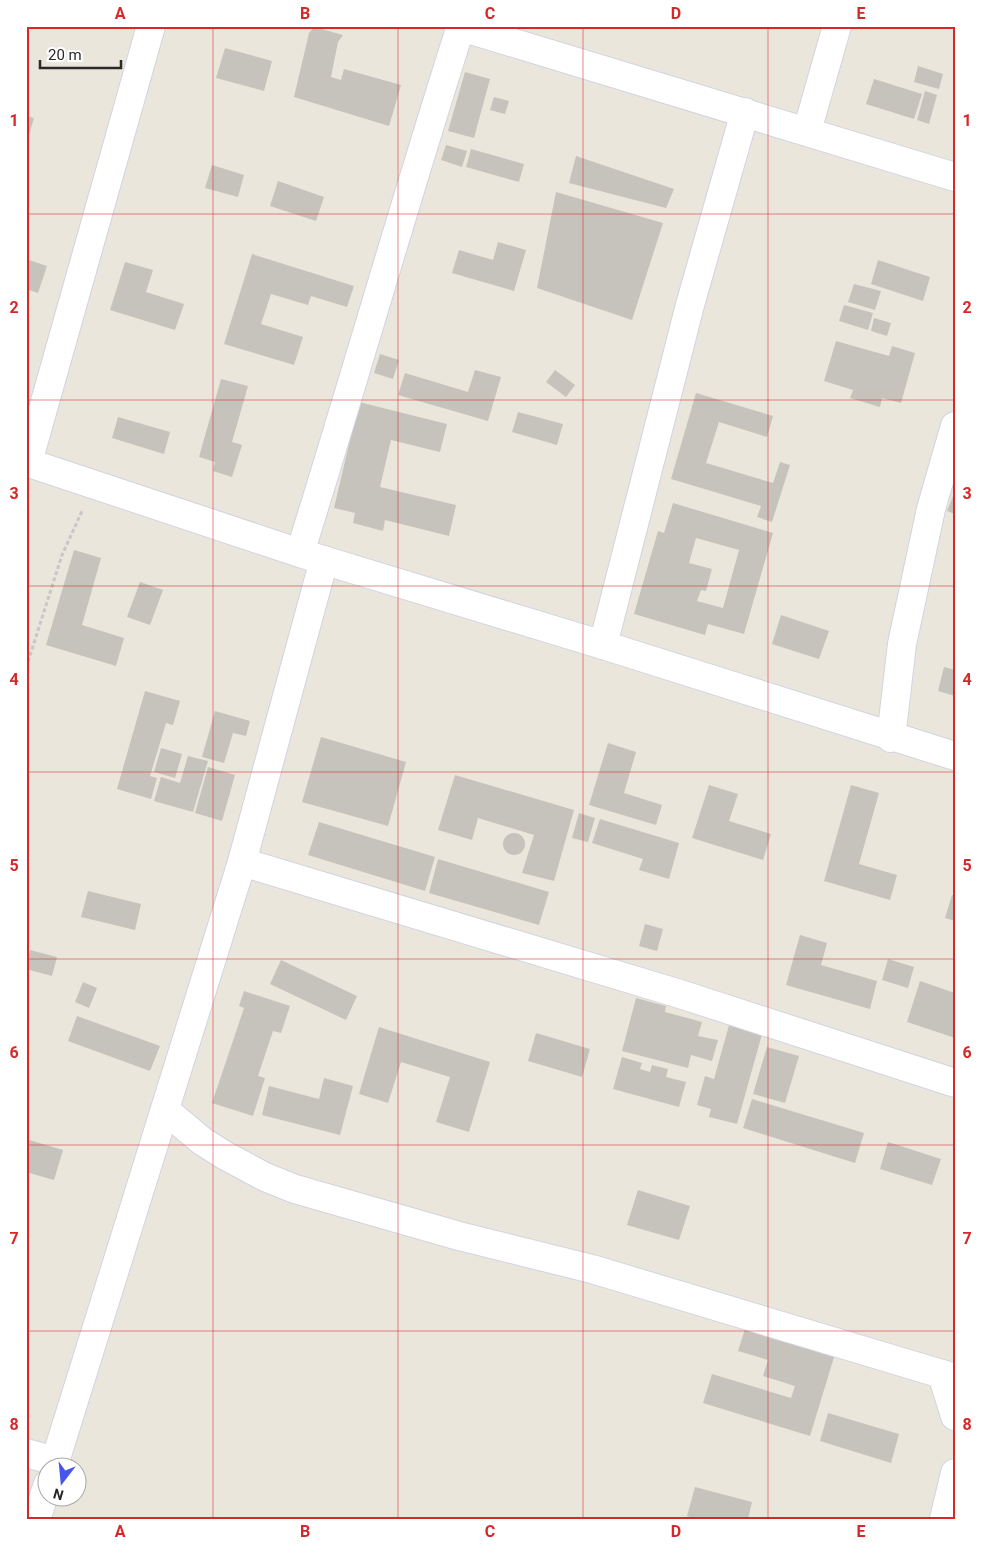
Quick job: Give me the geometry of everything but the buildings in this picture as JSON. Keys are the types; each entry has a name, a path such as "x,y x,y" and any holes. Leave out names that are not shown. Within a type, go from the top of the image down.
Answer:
{"street":[{"path":"151,26 27,462 96,483 312,556 603,645 891,738 955,756"},
{"path":"56,1458 242,862 312,556 371,324 424,139 460,26 807,131 953,179"},
{"path":"807,131 838,26"},
{"path":"603,645 690,305 745,112"},
{"path":"891,738 902,644 931,510 955,426"},
{"path":"242,862 680,994 955,1083"},
{"path":"165,1110 202,1141 265,1177 295,1189 459,1236 592,1269 948,1376 955,1416"},
{"path":"26,1453 38,1461"},
{"path":"944,1519 955,1473"}],"path":[{"path":"26,668 62,555 96,483"}]}
